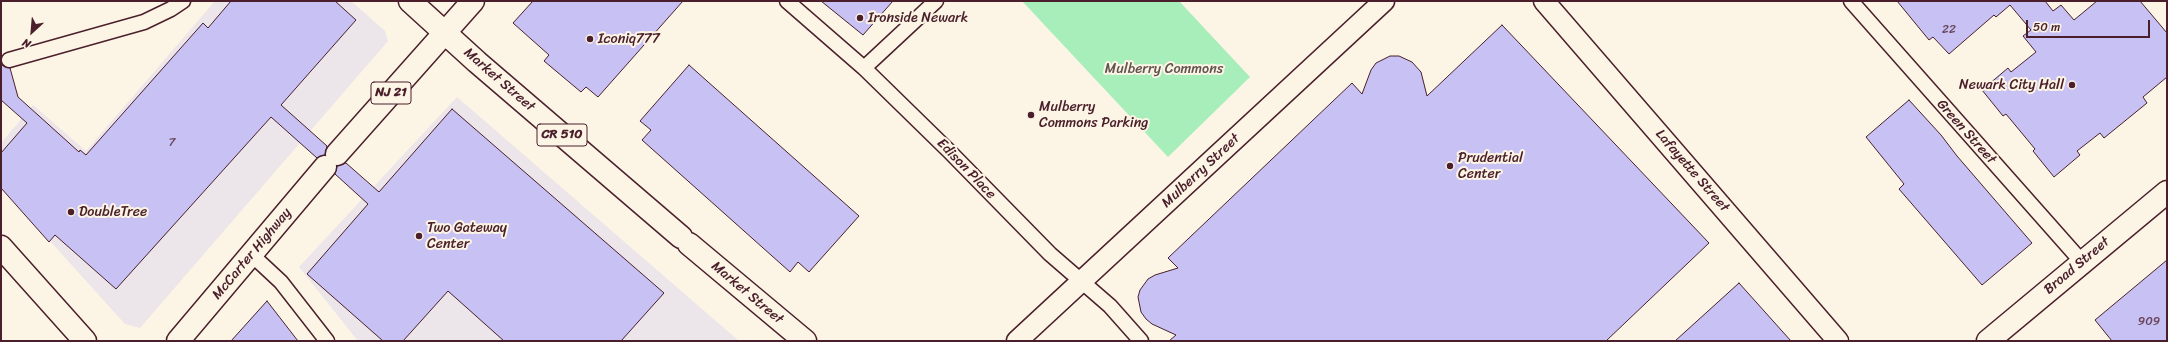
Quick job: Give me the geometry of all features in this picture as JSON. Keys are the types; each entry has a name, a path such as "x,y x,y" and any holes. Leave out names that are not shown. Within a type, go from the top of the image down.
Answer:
{"main road":[{"name":"Market Street","path":"410,1 446,32 477,62 685,241 805,341"},
{"name":"McCarter Highway","path":"178,341 331,160 473,1"},
{"name":"Broad Street","path":"1988,341 2167,192"},
{"path":"1,247 85,341"}],"street":[{"path":"8,60 144,22 172,9 183,1"},
{"name":"Edison Place","path":"786,1 864,68 950,152 1050,254 1110,306 1141,341"},
{"path":"864,68 936,1"},
{"name":"Mulberry Street","path":"1017,341 1384,1"},
{"name":"Lafayette Street","path":"1544,1 1838,341"},
{"name":"Green Street","path":"1851,1 2082,262"},
{"path":"252,255 281,282 327,341"}],"shaded area":[{"path":"215,1 351,1 385,31 388,41 140,328 125,324 1,187 1,143 33,105 86,151"},
{"path":"457,97 739,341 358,341 299,267"}],"green space":[{"name":"Mulberry Commons","path":"1022,1 1179,1 1250,77 1168,157"}],"building":[{"path":"231,1 335,1 356,20 281,105 327,146 325,155 317,158 271,117 116,289 55,235 49,242 1,188 1,153 27,123 1,100 1,63 3,66 10,68 18,97 79,152 80,150 86,155 203,23 208,28"},
{"name":"Iconiq777","path":"533,1 683,1 598,97 586,87 581,92 544,61 549,55 513,23"},
{"name":"Ironside Newark","path":"821,1 893,1 863,35"},
{"name":"Newark City Hall","path":"1897,1 2045,1 2053,11 2061,5 2074,20 2097,1 2140,1 2167,33 2167,77 2143,97 2147,103 2104,138 2100,133 2077,151 2080,155 2054,177 2033,151 2035,149 2006,114 2003,116 1982,90 2008,68 2011,72 2036,52 2023,36 2031,30 2010,5 1996,17 1994,15 1949,54 1933,37 1929,40"},
{"name":"Prudential Center","path":"1502,25 1709,243 1606,341 1169,341 1176,335 1152,324 1146,319 1141,312 1138,297 1140,290 1148,279 1155,275 1178,268 1168,258 1352,83 1362,94 1371,70 1376,63 1390,56 1399,56 1412,62 1421,72 1427,96"},
{"path":"689,65 859,216 809,272 798,262 790,272 642,140 651,130 640,121"},
{"path":"1909,100 1941,135 1957,156 2032,243 1982,285 1899,189 1904,184 1866,137"},
{"path":"452,109 664,293 621,341 504,341 448,291 403,341 383,341 307,274 368,204 335,174 337,166 346,163 379,192"},
{"path":"2167,260 2167,341 2112,341 2095,320"},
{"path":"1739,283 1791,341 1675,341"},
{"path":"267,301 298,341 231,341"}],"place":[{"name":"Ironside Newark","path":"860,18"},
{"name":"Iconiq777","path":"590,39"},
{"name":"Newark City Hall","path":"2072,85"},
{"name":"Mulberry Commons Parking","path":"1031,115"},
{"name":"Prudential Center","path":"1450,166"},
{"name":"DoubleTree","path":"71,212"},
{"name":"Two Gateway Center","path":"419,236"}]}
